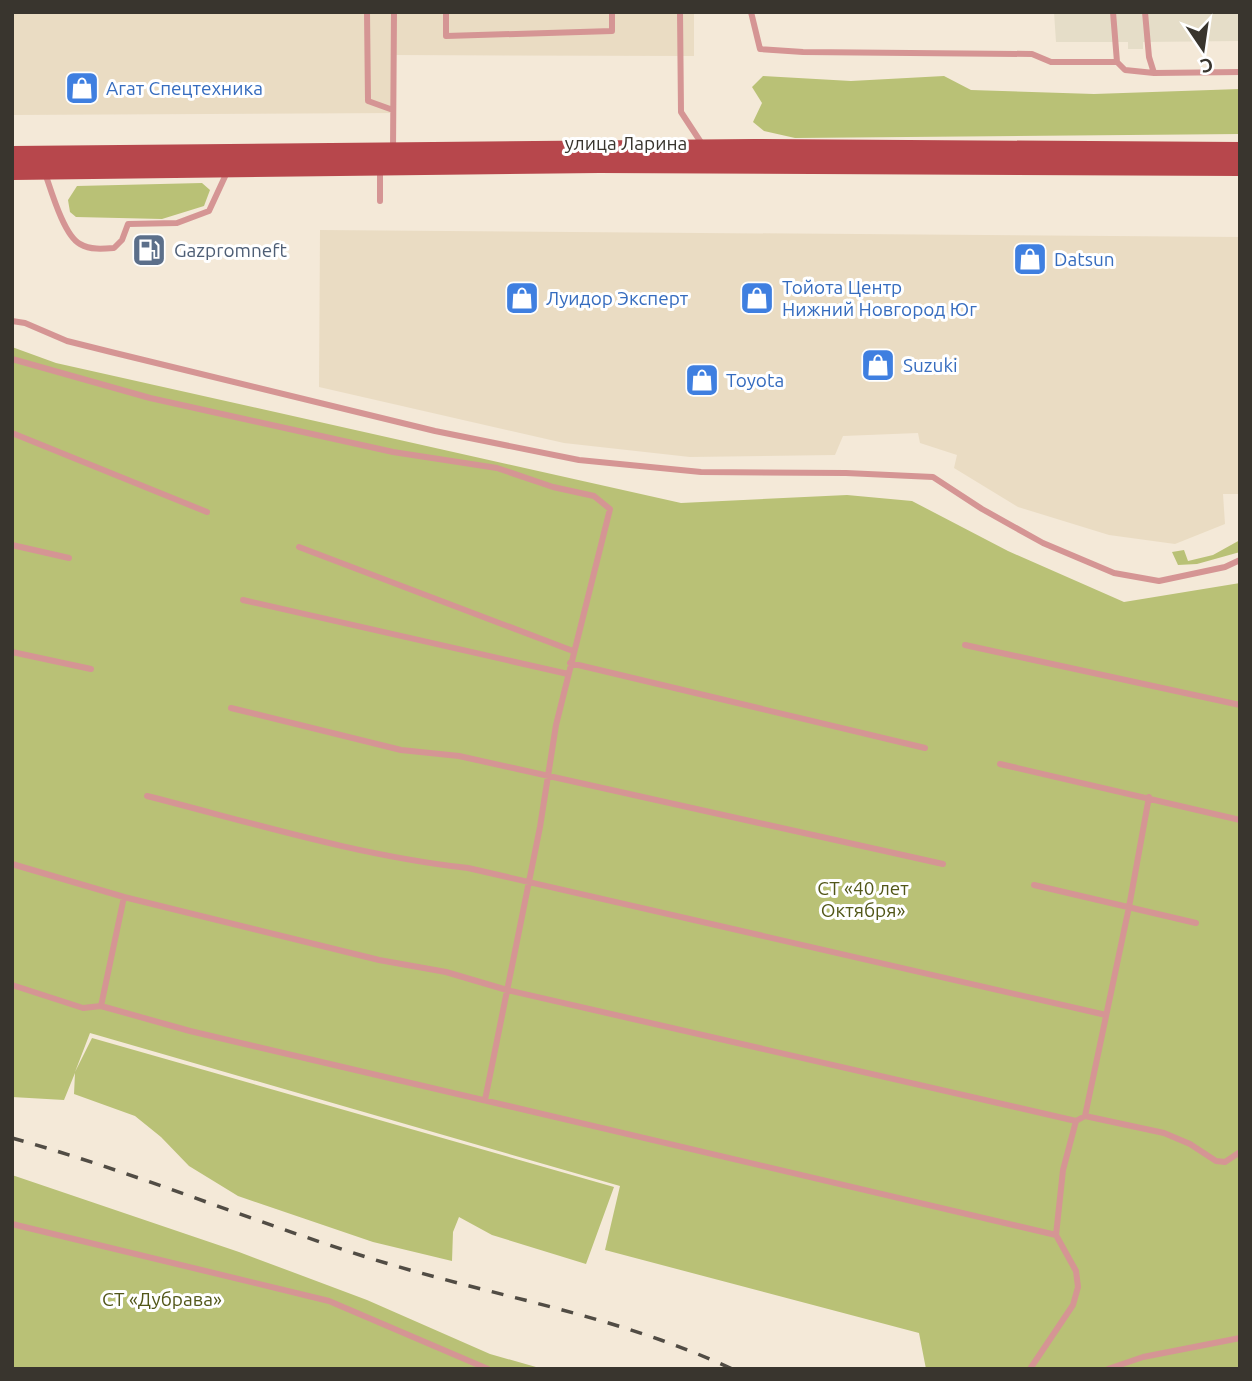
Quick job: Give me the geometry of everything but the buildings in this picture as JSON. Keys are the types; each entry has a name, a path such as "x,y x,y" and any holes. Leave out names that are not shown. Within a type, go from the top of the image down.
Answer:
{"main road":[{"name":"улица Ларина","path":"18,163 393,151 705,148 1240,151"},
{"name":"улица Ларина","path":"18,163 44,170 624,164 1240,167"}],"lane":[{"path":"366,12 368,101 393,110"},
{"path":"393,151 394,12"},
{"path":"446,12 446,36 612,31 612,12"},
{"path":"680,12 681,113 705,148"},
{"path":"751,12 760,49 803,52 1032,54 1051,62 1117,62"},
{"path":"1113,12 1117,62 1125,70 1240,72"},
{"path":"1145,12 1149,57 1154,72"},
{"path":"380,167 380,201"},
{"path":"44,170 59,214 77,243 96,250 114,248 122,240 128,224 177,223 209,211 229,168"},
{"path":"12,321 25,323 67,341 111,352 435,431 579,460 701,472 846,473 933,477 982,509 1043,542 1114,573 1160,581 1225,567 1240,560"},
{"path":"12,359 150,398 393,452 497,468 553,487 594,496 610,509 570,663 485,1100"},
{"path":"12,433 207,512"},
{"path":"12,545 69,558"},
{"path":"299,547 573,651"},
{"path":"243,600 568,674"},
{"path":"965,645 1240,705"},
{"path":"12,652 91,669"},
{"path":"570,663 925,748"},
{"path":"231,708 401,750 459,756 943,864"},
{"path":"1000,764 1240,820"},
{"path":"147,796 417,862 468,868 1106,1015"},
{"path":"1085,1116 1149,797"},
{"path":"12,864 124,897 379,960 446,972 507,990 1076,1121 1085,1116 1164,1133 1190,1144 1216,1161 1225,1162 1240,1152"},
{"path":"1034,886 1196,923"},
{"path":"101,1006 124,897"},
{"path":"12,985 83,1008 101,1006 190,1031 1056,1236"},
{"path":"1030,1369 1073,1305 1078,1287 1076,1271 1056,1236 1063,1170 1076,1121"},
{"path":"12,1224 329,1301 488,1369"},
{"path":"1108,1369 1143,1357 1240,1338"}],"shaded area":[{"path":"12,12 694,12 694,56 393,55 396,113 12,115"},
{"path":"1054,12 1240,12 1240,41 1143,42 1143,49 1128,49 1128,42 1056,42"},
{"path":"320,230 1240,237 1240,494 1223,494 1225,524 1175,544 1109,535 1018,507 954,468 957,455 920,443 918,433 843,436 835,455 690,457 564,443 319,387"}],"green space":[{"path":"763,76 851,81 944,76 971,90 1094,94 1240,89 1240,134 795,138 764,131 753,122 762,103 752,87"},
{"path":"202,183 210,190 204,206 162,219 76,217 70,212 68,200 77,186"},
{"name":"СТ «40 лет Октября»","path":"12,347 56,363 681,503 847,495 912,501 1008,551 1124,602 1240,583 1240,1369 926,1369 919,1333 605,1250 620,1186 90,1033 75,1072 92,1038 614,1187 586,1264 492,1235 459,1217 453,1232 452,1261 373,1242 238,1196 189,1166 161,1137 135,1116 74,1094 75,1073 64,1100 12,1097"},
{"path":"1240,540 1240,552 1197,564 1178,565 1172,552 1184,550 1188,561 1213,555"},
{"name":"СТ «Дубрава»","path":"12,1175 239,1252 367,1300 490,1354 543,1369 12,1369"}],"railway":[{"path":"12,1138 101,1165 363,1256 596,1319 688,1350 732,1369"}],"place":[{"name":"Агат Спецтехника","path":"82,88"},
{"name":"Gazpromneft","path":"149,250"},
{"name":"Datsun","path":"1030,259"},
{"name":"Луидор Эксперт","path":"522,298"},
{"name":"Тойота Центр Нижний Новгород Юг","path":"757,298"},
{"name":"Suzuki","path":"878,365"},
{"name":"Toyota","path":"702,380"}]}
